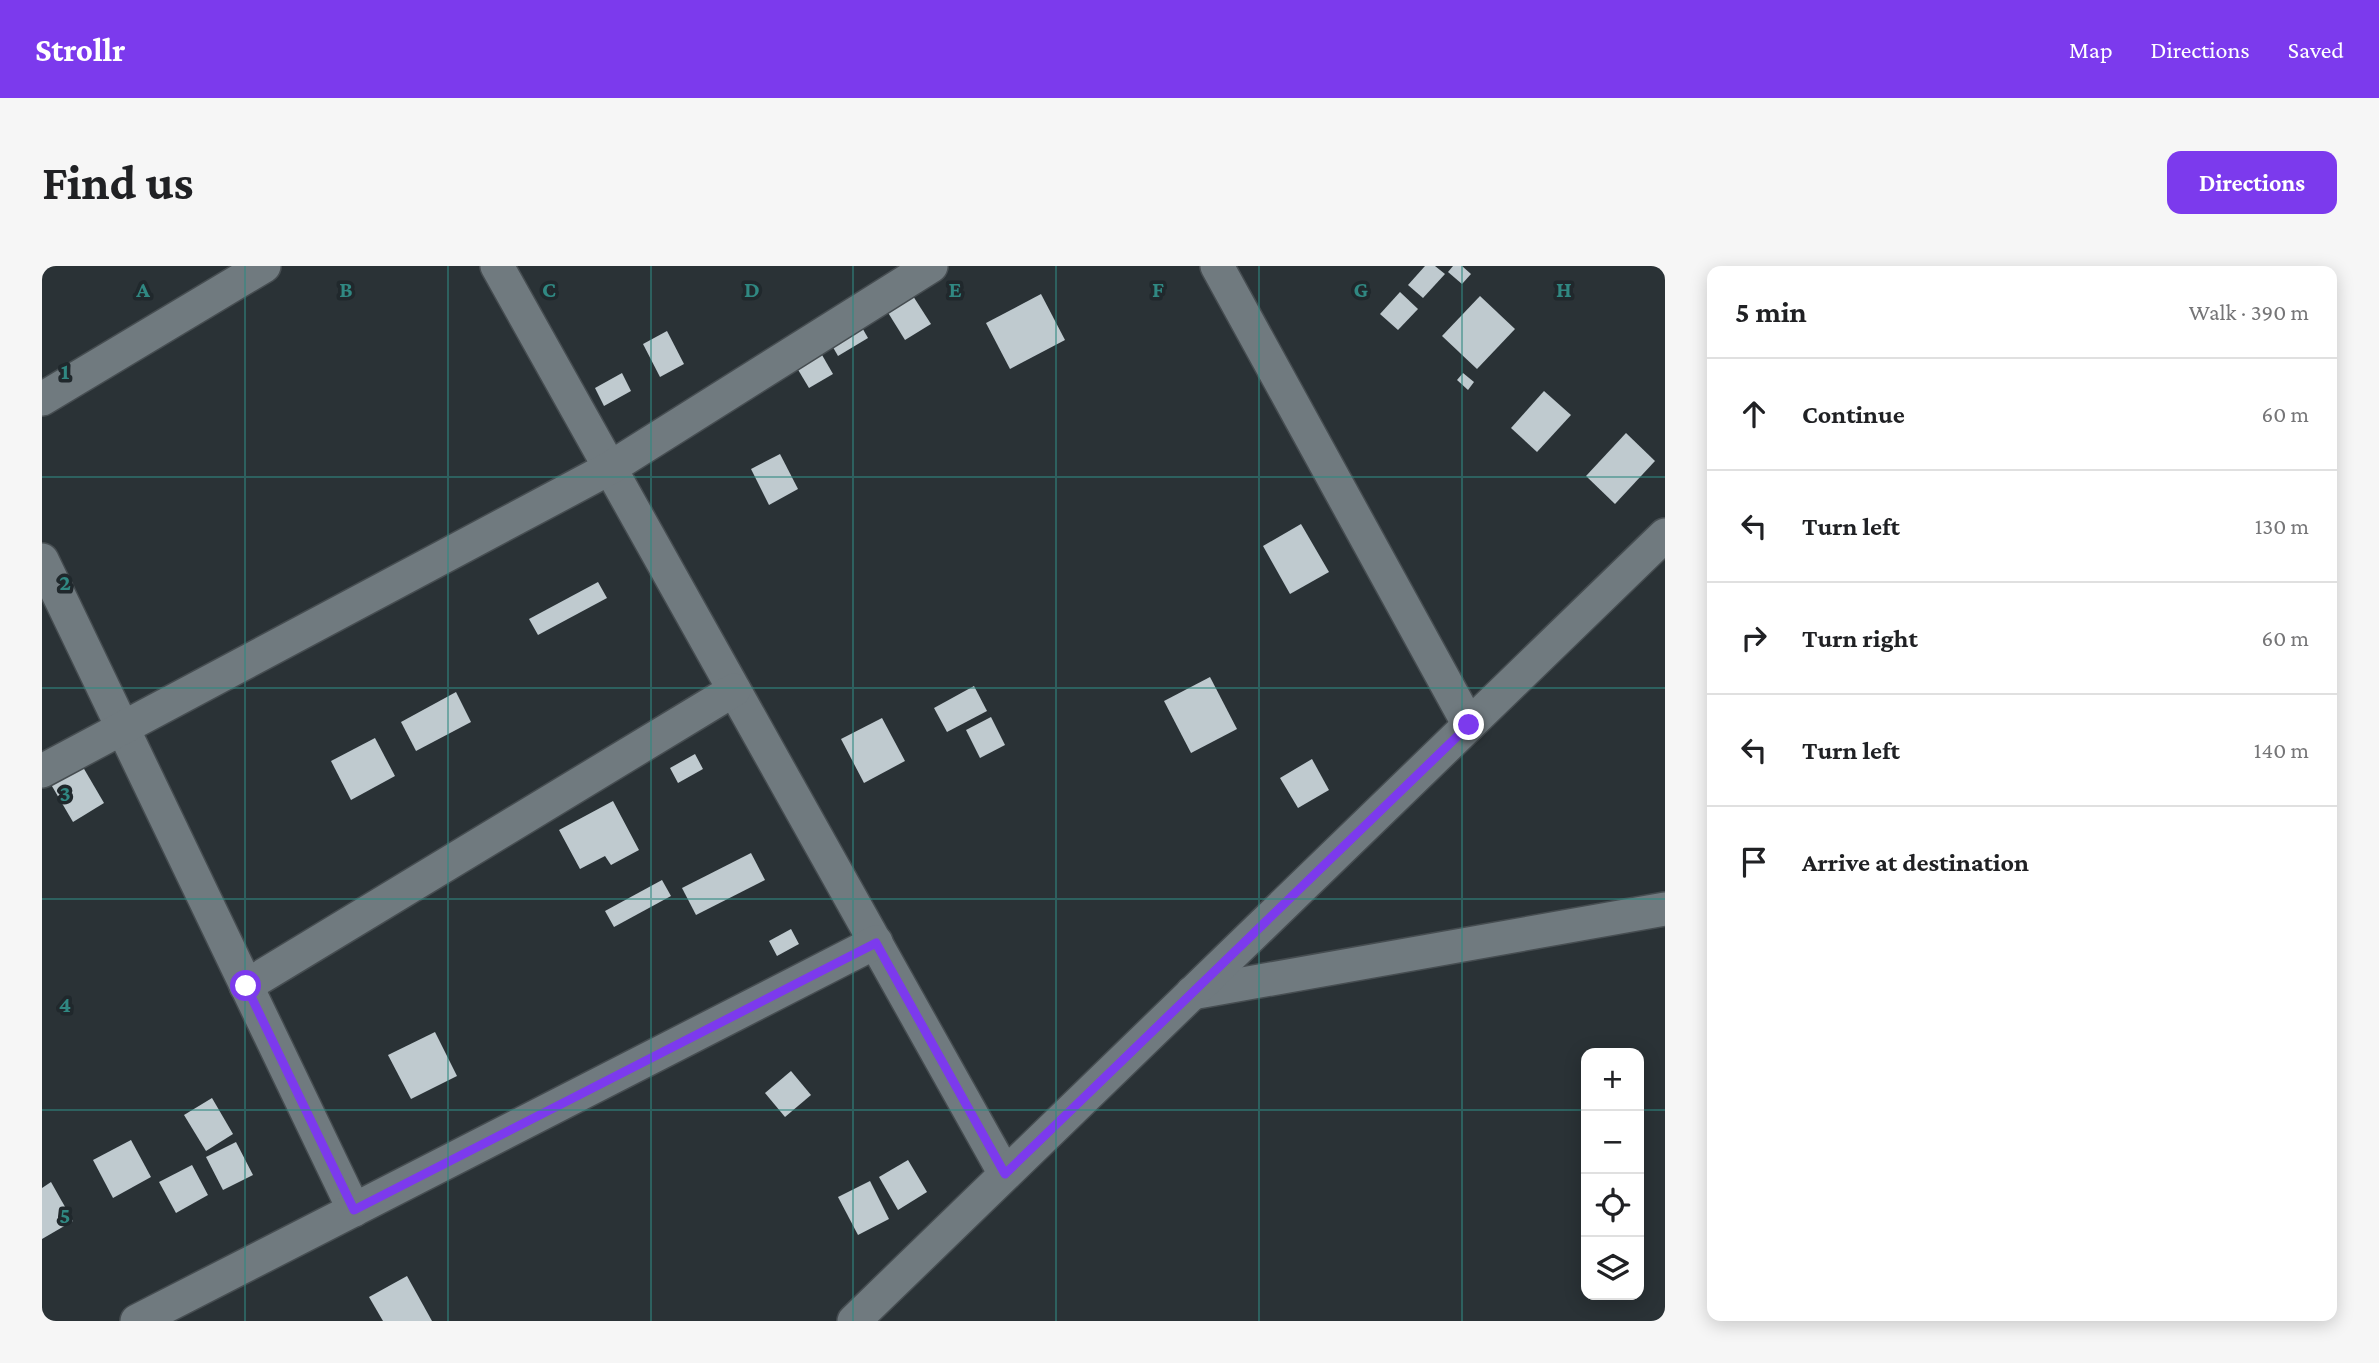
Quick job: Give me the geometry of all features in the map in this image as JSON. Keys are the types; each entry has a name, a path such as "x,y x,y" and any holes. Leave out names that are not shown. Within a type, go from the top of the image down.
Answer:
{"street":[{"path":"42,399 264,266"},
{"path":"497,266 1005,1174"},
{"path":"42,771 610,468 931,266"},
{"path":"1217,266 1469,725"},
{"path":"854,1321 1665,535"},
{"path":"42,560 354,1210"},
{"path":"246,986 734,690"},
{"path":"1192,993 1665,909"},
{"path":"137,1321 876,943"}],"building":[{"path":"1425,266 1435,266 1445,274 1423,298 1408,285"},
{"path":"1453,266 1462,266 1471,274 1462,284 1448,272"},
{"path":"1400,292 1418,309 1398,330 1380,314"},
{"path":"1041,294 1065,340 1010,369 986,323"},
{"path":"913,296 931,324 905,340 887,311"},
{"path":"1480,296 1515,329 1477,369 1442,336"},
{"path":"860,324 868,338 838,356 830,342"},
{"path":"667,331 684,364 660,377 643,344"},
{"path":"818,348 833,374 809,388 794,363"},
{"path":"622,373 631,391 604,406 595,388"},
{"path":"1463,373 1474,382 1468,390 1457,380"},
{"path":"1544,391 1571,415 1537,452 1511,428"},
{"path":"1626,433 1655,461 1615,504 1586,476"},
{"path":"780,454 798,489 769,505 751,469"},
{"path":"1301,524 1329,572 1290,594 1263,546"},
{"path":"598,582 607,598 538,635 529,619"},
{"path":"1210,677 1237,729 1191,753 1164,701"},
{"path":"974,686 987,711 947,732 934,708"},
{"path":"456,692 471,722 416,751 401,722"},
{"path":"991,717 1005,745 980,758 966,730"},
{"path":"882,718 905,761 864,783 841,739"},
{"path":"375,738 395,776 351,800 331,761"},
{"path":"695,754 703,769 678,783 670,768"},
{"path":"1312,759 1329,790 1298,808 1280,778"},
{"path":"80,762 104,803 73,822 49,781"},
{"path":"613,801 639,850 611,865 605,856 580,869 559,830"},
{"path":"751,853 765,880 696,915 682,888"},
{"path":"662,880 671,896 614,927 605,911"},
{"path":"791,929 799,944 777,956 769,941"},
{"path":"435,1032 457,1076 411,1099 388,1055"},
{"path":"791,1071 811,1095 785,1117 765,1093"},
{"path":"212,1098 233,1134 206,1151 184,1115"},
{"path":"131,1140 151,1177 113,1198 93,1160"},
{"path":"236,1142 253,1175 223,1190 206,1157"},
{"path":"908,1160 927,1192 898,1210 879,1177"},
{"path":"192,1165 208,1195 176,1213 159,1182"},
{"path":"870,1181 889,1219 858,1235 838,1197"},
{"path":"51,1182 73,1221 42,1239 42,1188"},
{"path":"407,1276 432,1321 383,1321 369,1297"}],"route":[{"path":"246,986 354,1210 876,943 1005,1174 1469,725"}]}
